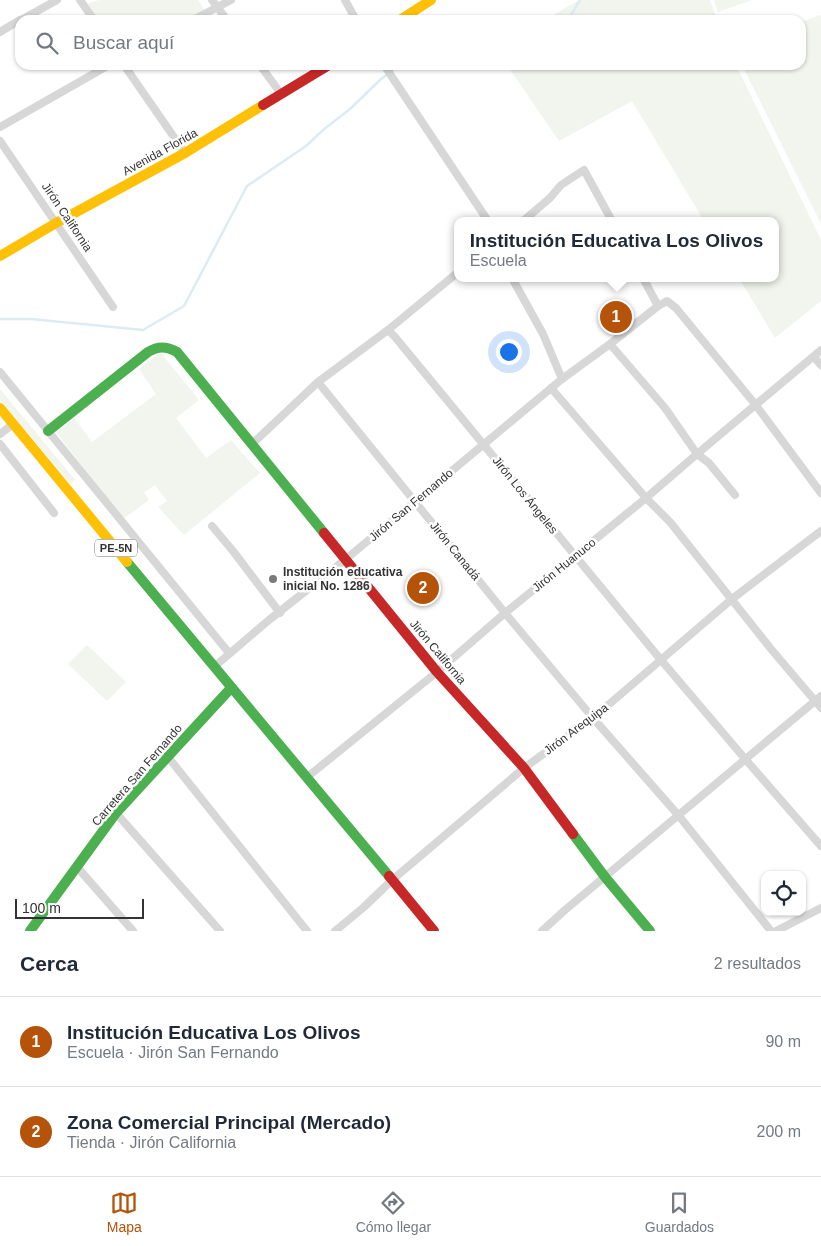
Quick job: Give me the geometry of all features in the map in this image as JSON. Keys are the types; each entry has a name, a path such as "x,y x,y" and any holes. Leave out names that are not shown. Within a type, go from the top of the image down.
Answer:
{"main road":[{"path":"408,15 431,0"},
{"name":"Avenida Florida","path":"1,253 185,153 321,70"},
{"name":"Jirón California","path":"48,431 152,349 163,346 177,352 437,672 524,768 605,877 650,931"},
{"name":"PE-5N","path":"0,408 434,931"},
{"name":"Carretera San Fernando","path":"30,931 116,813 231,688"}],"street":[{"path":"29,15 57,0"},
{"path":"80,0 90,15"},
{"path":"212,0 224,15"},
{"path":"203,15 231,0"},
{"path":"345,0 353,15"},
{"path":"0,32 15,23"},
{"path":"0,127 100,70"},
{"path":"127,70 185,153"},
{"path":"264,70 281,94"},
{"path":"387,70 485,217"},
{"name":"Jirón California","path":"0,141 113,306"},
{"path":"528,217 550,198 561,185 584,170 610,217"},
{"path":"252,444 318,382 388,330 454,275"},
{"path":"514,282 543,334 562,379"},
{"path":"645,282 658,306"},
{"name":"Jirón San Fernando","path":"214,668 562,379 667,301 676,308 756,404"},
{"name":"Jirón Los Ángeles","path":"388,330 746,760"},
{"path":"610,344 665,408 697,454 710,463 734,495"},
{"name":"Jirón Huanuco","path":"306,778 437,672 505,613 646,498 821,350"},
{"path":"814,357 821,365"},
{"path":"0,372 230,653"},
{"name":"Jirón Canadá","path":"318,382 505,613 593,718 679,816"},
{"path":"552,388 646,498 670,522 771,649 818,699 821,708"},
{"path":"756,404 821,493"},
{"path":"0,434 13,424"},
{"path":"0,444 54,513"},
{"path":"212,526 233,550 280,613"},
{"name":"Jirón Arequipa","path":"335,931 524,768 593,718 732,599 821,531"},
{"path":"542,931 818,699"},
{"path":"168,757 308,931"},
{"path":"746,760 821,846"},
{"path":"116,813 220,931"},
{"path":"679,816 771,931"},
{"path":"77,867 133,931"},
{"path":"776,931 821,908"}],"shaded area":[{"path":"99,0 198,0 205,11 197,15 90,15 87,10 89,3"},
{"path":"579,0 710,0 715,15 554,15"},
{"path":"714,0 752,0 718,12"},
{"path":"821,15 821,224 744,70 806,70 806,20"},
{"path":"510,70 738,70 821,240 821,301 775,338 741,282 779,282 779,217 702,217 632,101 559,141"},
{"path":"160,352 199,400 176,418 206,458 231,440 260,473 184,535 158,507 167,501 155,485 144,492 149,500 123,519 55,431 75,419 92,442 156,394 139,369"},
{"path":"0,389 75,480 70,484 0,399"},
{"path":"87,645 126,682 107,701 68,664"}],"waterway":[{"path":"571,15 580,0"},
{"path":"0,319 31,319 143,330 184,306 247,186 306,146 392,70"}],"traffic: fast":[{"path":"48,431 148,352 159,348 169,349 177,352 324,533"},
{"path":"127,562 389,876"},
{"path":"30,931 116,813 231,688"},
{"path":"573,834 605,877 650,931"}],"traffic: slow":[{"path":"408,15 431,0"},
{"path":"0,256 56,223 185,153 263,105"},
{"path":"0,408 127,562"}],"traffic: jam":[{"path":"263,105 321,70"},
{"path":"324,533 437,672 524,768 573,834"},
{"path":"389,876 434,931"}],"place":[{"name":"Institución Educativa Los Olivos","path":"616,317"},
{"name":"Institución educativa inicial No. 1286","path":"273,579"},
{"name":"Zona Comercial Principal (Mercado)","path":"423,588"}]}
